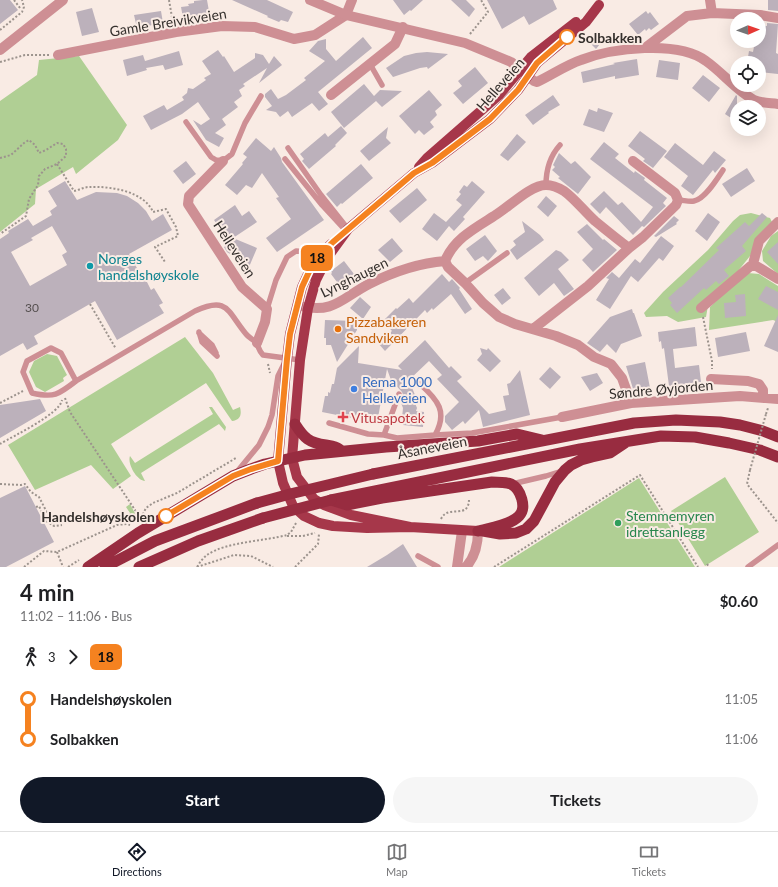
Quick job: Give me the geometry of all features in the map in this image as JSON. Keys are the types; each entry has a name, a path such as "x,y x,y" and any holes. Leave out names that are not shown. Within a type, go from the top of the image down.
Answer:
{"highway":[{"name":"Åsaneveien","path":"105,567 155,541 257,503 373,474 542,440 634,423 676,420 720,422 740,425 763,431 778,437"},
{"path":"295,424 303,435 311,442 335,446 343,451"},
{"path":"88,567 138,533 233,476 278,461 305,455 478,441 516,434 542,440"},
{"path":"139,567 198,541 263,518 331,500 347,505 382,494 628,441 661,436 695,438 729,443 760,450 778,457"},
{"path":"478,530 500,534 516,533 526,529 534,521 554,482 565,470 581,460 592,456 610,453 628,441"},
{"path":"382,494 492,482 512,484 518,490 522,499 523,508 520,516 510,522 478,530"}],"main road":[{"name":"Helleveien","path":"478,530 462,531 410,527 350,528 333,526 314,521 304,516 293,506 283,483 278,461 290,334 302,287 314,261 333,242 414,173 427,158 524,72 531,57 583,16 603,3"},
{"name":"Helleveien","path":"346,232 327,258 316,280 308,308 300,360 292,458 297,477 314,498 324,505 351,515 410,527"}],"street":[{"path":"0,50 63,0"},
{"path":"310,0 346,15 403,27 465,43 503,58 537,82 580,60 621,50 645,48 672,50 688,53 705,60 755,100 778,104"},
{"path":"346,15 352,0"},
{"path":"710,0 712,13"},
{"path":"645,48 688,16 712,13 760,15 778,18"},
{"name":"Gamle Breivikveien","path":"58,55 176,32 222,26 255,27 294,39 314,35 346,15"},
{"path":"331,95 395,44 403,27"},
{"name":"Helleveien","path":"223,161 219,167 189,196 188,204 242,287 267,309"},
{"path":"533,329 588,286 643,237 676,204 678,200 675,193 634,161"},
{"path":"629,248 595,221 564,192 554,186 546,185 535,188 516,199 496,215 470,230 452,248 445,260 448,267 483,303 499,317 515,324 578,345 594,357 611,364 622,378 631,403"},
{"path":"701,308 753,264 760,241 778,222"},
{"name":"Lynghaugen","path":"297,305 316,309 329,308 368,284 392,273 425,263 445,260"},
{"path":"753,264 778,279"},
{"path":"257,342 265,322 267,309"},
{"name":"Søndre Øyjorden","path":"711,379 748,381 759,384 763,390 763,398"},
{"name":"Søndre Øyjorden","path":"562,417 631,403 740,396 778,399"},
{"path":"466,567 470,562 478,542 478,530"},
{"path":"457,567 462,531"}],"lane":[{"path":"370,64 382,84"},
{"path":"186,122 210,157 223,161 232,154 245,123 261,96"},
{"path":"546,185 546,175 553,154 560,145"},
{"path":"288,148 346,232"},
{"path":"285,159 346,232"},
{"path":"678,200 693,201 699,199 723,170"},
{"path":"267,309 276,280 288,257 296,251 309,252 320,256"},
{"path":"465,283 508,253"},
{"path":"76,381 61,353 51,348 27,361 23,372 32,393 47,396 63,391 76,381 205,306 213,304 223,306 232,314 246,335 257,342 262,355 300,360"},
{"path":"233,476 259,446 268,427 272,415 278,376 287,359"},
{"path":"420,384 433,395 441,408 440,425 435,435"},
{"path":"384,435 398,394"},
{"path":"329,423 368,434 397,438 472,433 562,417"},
{"path":"512,484 565,470"},
{"path":"748,567 778,545"},
{"path":"418,556 438,567"}],"path":[{"path":"14,0 20,8"},
{"path":"0,30 22,12 24,7 22,0"},
{"path":"169,0 176,32"},
{"path":"465,43 470,34 488,12 481,0"},
{"path":"0,62 24,55 58,55"},
{"path":"0,158 10,155 29,140 35,145 39,152 46,150 56,143 63,144 66,149 66,156 57,164 45,169 39,176 38,185 29,199 26,216 0,234"},
{"path":"57,164 74,191 88,186 120,189 133,193 151,206 153,212 166,209 176,227 178,236 155,247 165,262"},
{"path":"90,304 120,356"},
{"path":"704,323 712,361"},
{"path":"269,357 268,365 271,380"},
{"path":"0,403 30,388"},
{"path":"0,444 50,415 61,405 63,391"},
{"path":"63,391 70,412 141,519"},
{"path":"766,414 747,484 778,523"},
{"path":"177,492 238,457"},
{"path":"494,567 640,475 698,567"},
{"path":"0,484 25,484 31,492 39,497 54,526"},
{"path":"440,520 447,512 465,510 468,508 470,500"},
{"path":"36,507 39,506 46,521 54,526 62,524"},
{"path":"287,536 291,532 296,522"},
{"path":"24,567 44,551 57,552 117,525 126,524 133,526"},
{"path":"196,567 207,555 215,551 287,536 303,536 319,531 318,544 295,567"},
{"path":"57,552 63,567"},
{"path":"196,567 234,555 252,556 273,567"}],"green space":[{"path":"79,56 127,125 118,140 76,174 73,167 36,189 35,204 0,232 0,101 37,75 39,60"},
{"path":"751,213 770,218 772,222 760,238 750,256 734,276 709,300 706,317 678,322 667,316 646,317 644,313 663,292 708,250 733,221 740,215"},
{"path":"778,231 778,274 763,261 762,251 771,236"},
{"path":"748,273 759,274 778,286 778,322 773,320 709,330 710,307"},
{"path":"185,337 213,373 233,410 240,407 241,412 239,418 232,421 206,383 111,444 131,476 113,489 91,465 35,490 8,445"},
{"path":"47,354 57,356 67,375 63,378 64,381 45,392 36,387 29,372 34,361"},
{"path":"209,407 212,407 226,427 225,431 219,424 141,473 145,481 133,472 129,459 130,456 135,463 213,414"},
{"path":"725,477 759,532 705,566 671,511"},
{"name":"Stemmemyren idrettsanlegg","path":"639,478 695,567 499,567"},
{"path":"130,504 137,517 136,519 120,521 119,519 130,513 126,507"}],"building":[{"path":"0,0 10,0 18,10 0,24"},
{"path":"207,0 210,17 188,20 188,17 183,18 181,7 189,6 188,4 194,3 194,1"},
{"path":"232,0 267,0 293,12 288,22 281,20 279,22"},
{"path":"393,0 423,0 404,15"},
{"path":"451,0 466,0 475,9 469,17"},
{"path":"487,0 553,0 557,9 529,25 524,16 502,29"},
{"path":"768,0 778,0 778,11 768,10"},
{"path":"92,8 99,32 82,36 76,12"},
{"path":"161,11 163,23 137,28 134,15"},
{"path":"646,11 648,14 650,12 659,24 651,30 649,28 646,31 645,29 638,35 629,24"},
{"path":"767,23 778,24 776,53 778,54 778,74 766,73 766,56 748,56 749,51 753,52 754,48 766,48"},
{"path":"595,32 604,39 596,49 588,41"},
{"path":"363,37 372,48 318,92 328,104 319,111 312,103 292,117 288,111 280,117 276,112 266,110 272,106 265,97 265,94 271,89 278,99 286,95 306,80 304,78 325,61 309,51 318,41 326,39 326,49 336,61"},
{"path":"218,50 223,57 224,56 234,72 255,58 255,53 263,55 269,64 274,56 282,65 259,83 267,68 243,84 245,86 239,90 242,96 234,102 238,107 222,119 226,125 215,133 224,138 219,147 206,140 193,120 201,125 210,119 198,102 182,114 151,130 143,116 164,105 167,110 184,100 182,97 187,93 188,88 193,89 206,80 204,78 211,74 202,61"},
{"path":"179,51 183,65 165,70 163,65 146,68 147,70 127,76 123,60 143,55 145,61"},
{"path":"427,52 448,54 428,69 427,67 420,68 393,77 386,68 404,56"},
{"path":"637,59 639,75 615,79 615,76 583,83 581,72 615,64 613,63"},
{"path":"659,60 680,63 678,80 656,77"},
{"path":"475,67 488,83 463,104 453,93 462,86 458,81"},
{"path":"703,75 720,88 709,102 692,88"},
{"path":"364,84 374,96 380,90 402,91 382,107 376,101 344,128 331,112"},
{"path":"429,90 442,105 435,111 437,115 430,122 434,127 424,135 419,130 415,134 399,116"},
{"path":"553,95 560,105 548,112 549,113 533,125 525,115"},
{"path":"736,95 737,100 733,100"},
{"path":"730,105 730,117 725,114"},
{"path":"598,108 613,113 604,132 583,125 589,109 597,112"},
{"path":"341,126 347,133 335,145 336,146 309,169 302,161 304,159 300,154 325,133 328,137"},
{"path":"388,127 386,138 391,143 369,161 360,151"},
{"path":"640,131 667,151 653,168 643,161 645,159 628,146"},
{"path":"517,134 526,142 508,161 500,155"},
{"path":"256,138 271,151 274,147 282,162 324,220 277,252 266,238 291,219 276,198 279,197 262,173 252,188 246,185 237,195 225,185 243,164 242,163 247,157 243,154"},
{"path":"604,142 619,154 615,158 634,173 635,171 645,178 644,180 667,198 663,203 666,206 644,227 642,226 633,235 606,207 600,214 590,204 604,191 618,205 622,202 641,222 653,207 590,159"},
{"path":"675,143 703,165 714,151 726,160 715,173 713,170 693,195 681,186 688,176 664,157"},
{"path":"559,153 571,164 575,161 591,177 578,194 558,178 560,177 552,170 555,167 553,165"},
{"path":"186,161 196,174 183,184 173,171"},
{"path":"361,164 373,178 337,207 326,194"},
{"path":"747,168 755,181 731,197 722,184"},
{"name":"Norges handelshøyskole","path":"65,181 77,200 96,192 117,193 127,196 138,203 146,211 152,221 163,214 172,230 129,254 142,277 144,276 151,290 154,288 163,303 159,305 164,313 117,340 95,301 34,336 38,344 27,350 23,343 0,356 0,239 9,233 8,231 28,219 33,226 52,215 50,211 57,206 48,191","holes":["52,226 67,252 62,255 67,265 30,286 11,252 33,240 31,238"]},
{"path":"472,181 485,192 463,217 465,219 454,231 449,226 437,241 422,229 434,213 446,222 462,205 456,200 461,194 459,192 464,185 467,187"},
{"path":"417,188 427,200 400,223 389,211"},
{"path":"546,196 557,206 548,217 537,207"},
{"path":"235,205 242,216 249,211 257,222 233,238 257,248 249,267 241,264 242,262 227,252 224,247 230,243 214,220"},
{"path":"708,213 720,222 707,241 695,231"},
{"path":"762,213 767,217 742,246 746,251 724,270 729,276 719,284 716,281 706,290 704,288 677,313 670,305 672,303 668,298 719,250 716,248 745,222 749,226"},
{"path":"674,216 679,220 676,223 677,224 656,237 654,236"},
{"path":"522,221 544,240 517,260 510,250 516,245 513,241 525,232"},
{"path":"587,224 603,240 604,239 617,250 593,272 582,260 593,249 577,232"},
{"path":"485,235 497,251 488,261 483,256 475,261 466,249"},
{"path":"661,236 674,246 663,261 659,258 638,282 631,276 610,309 596,300 609,279 606,278 612,272 619,278 635,259 640,263"},
{"path":"392,238 403,251 390,262 378,250"},
{"path":"778,242 778,264 767,252"},
{"path":"556,250 561,252 569,260 558,269 574,289 564,296 554,283 539,296 524,278"},
{"path":"344,261 354,274 340,286 331,274 331,271"},
{"path":"442,274 449,282 452,279 460,288 459,289 472,309 465,314 451,294 433,310 432,308 427,313 425,310 385,351 378,343 392,331 383,321 409,298 413,303"},
{"path":"766,286 778,292 778,310 758,299"},
{"path":"503,288 511,298 502,305 494,295"},
{"path":"745,294 746,316 725,318 724,303 736,302 735,295"},
{"path":"360,297 371,307 363,319 350,308"},
{"path":"632,309 642,336 621,344 616,353 607,344 600,352 587,343 610,317"},
{"path":"778,315 778,352 764,346"},
{"path":"325,320 357,321 357,330 337,362 331,345 326,345 326,338 324,338"},
{"path":"695,327 697,346 673,349 675,368 699,365 701,382 669,386 664,348 662,349 661,341 659,342 658,332"},
{"path":"746,332 750,351 718,357 715,338"},
{"path":"425,340 449,368 451,366 462,377 457,381 489,414 506,410 503,396 509,395 507,384 510,383 520,370 530,415 483,427 479,410 465,424 463,421 452,430 445,422 445,416 459,402 437,379 442,375 429,361 409,380 415,395 405,400 402,392 391,380 387,369 377,423 322,412 325,396 328,396 328,392 330,393 332,384 334,384 337,368 359,346 358,363 402,370 398,366"},
{"path":"480,348 487,350 488,348 501,361 490,372 477,360 482,354"},
{"path":"645,362 650,388 634,392 626,366"},
{"path":"550,367 561,377 550,389 539,379"},
{"path":"597,373 603,383 590,391 581,377"},
{"path":"413,398 417,408 416,411 424,412 423,427 403,425 403,408 401,403"},
{"path":"40,399 46,411 0,438 0,405"},
{"path":"25,486 54,542 6,567 0,567 0,498"},
{"path":"403,544 417,567 367,567 387,555"}],"bus line":[{"name":"18","path":"166,516 233,476 278,461 278,446 282,420 290,334 302,287 314,261 333,242 414,173 432,163 490,119 518,90 537,63 567,37"}],"place":[{"name":"Solbakken","path":"567,37"},
{"name":"Norges handelshøyskole","path":"90,266"},
{"name":"Pizzabakeren Sandviken","path":"338,329"},
{"name":"Rema 1000 Helleveien","path":"354,389"},
{"name":"Vitusapotek","path":"343,417"},
{"name":"Handelshøyskolen","path":"166,516"},
{"name":"Stemmemyren idrettsanlegg","path":"618,523"}]}
